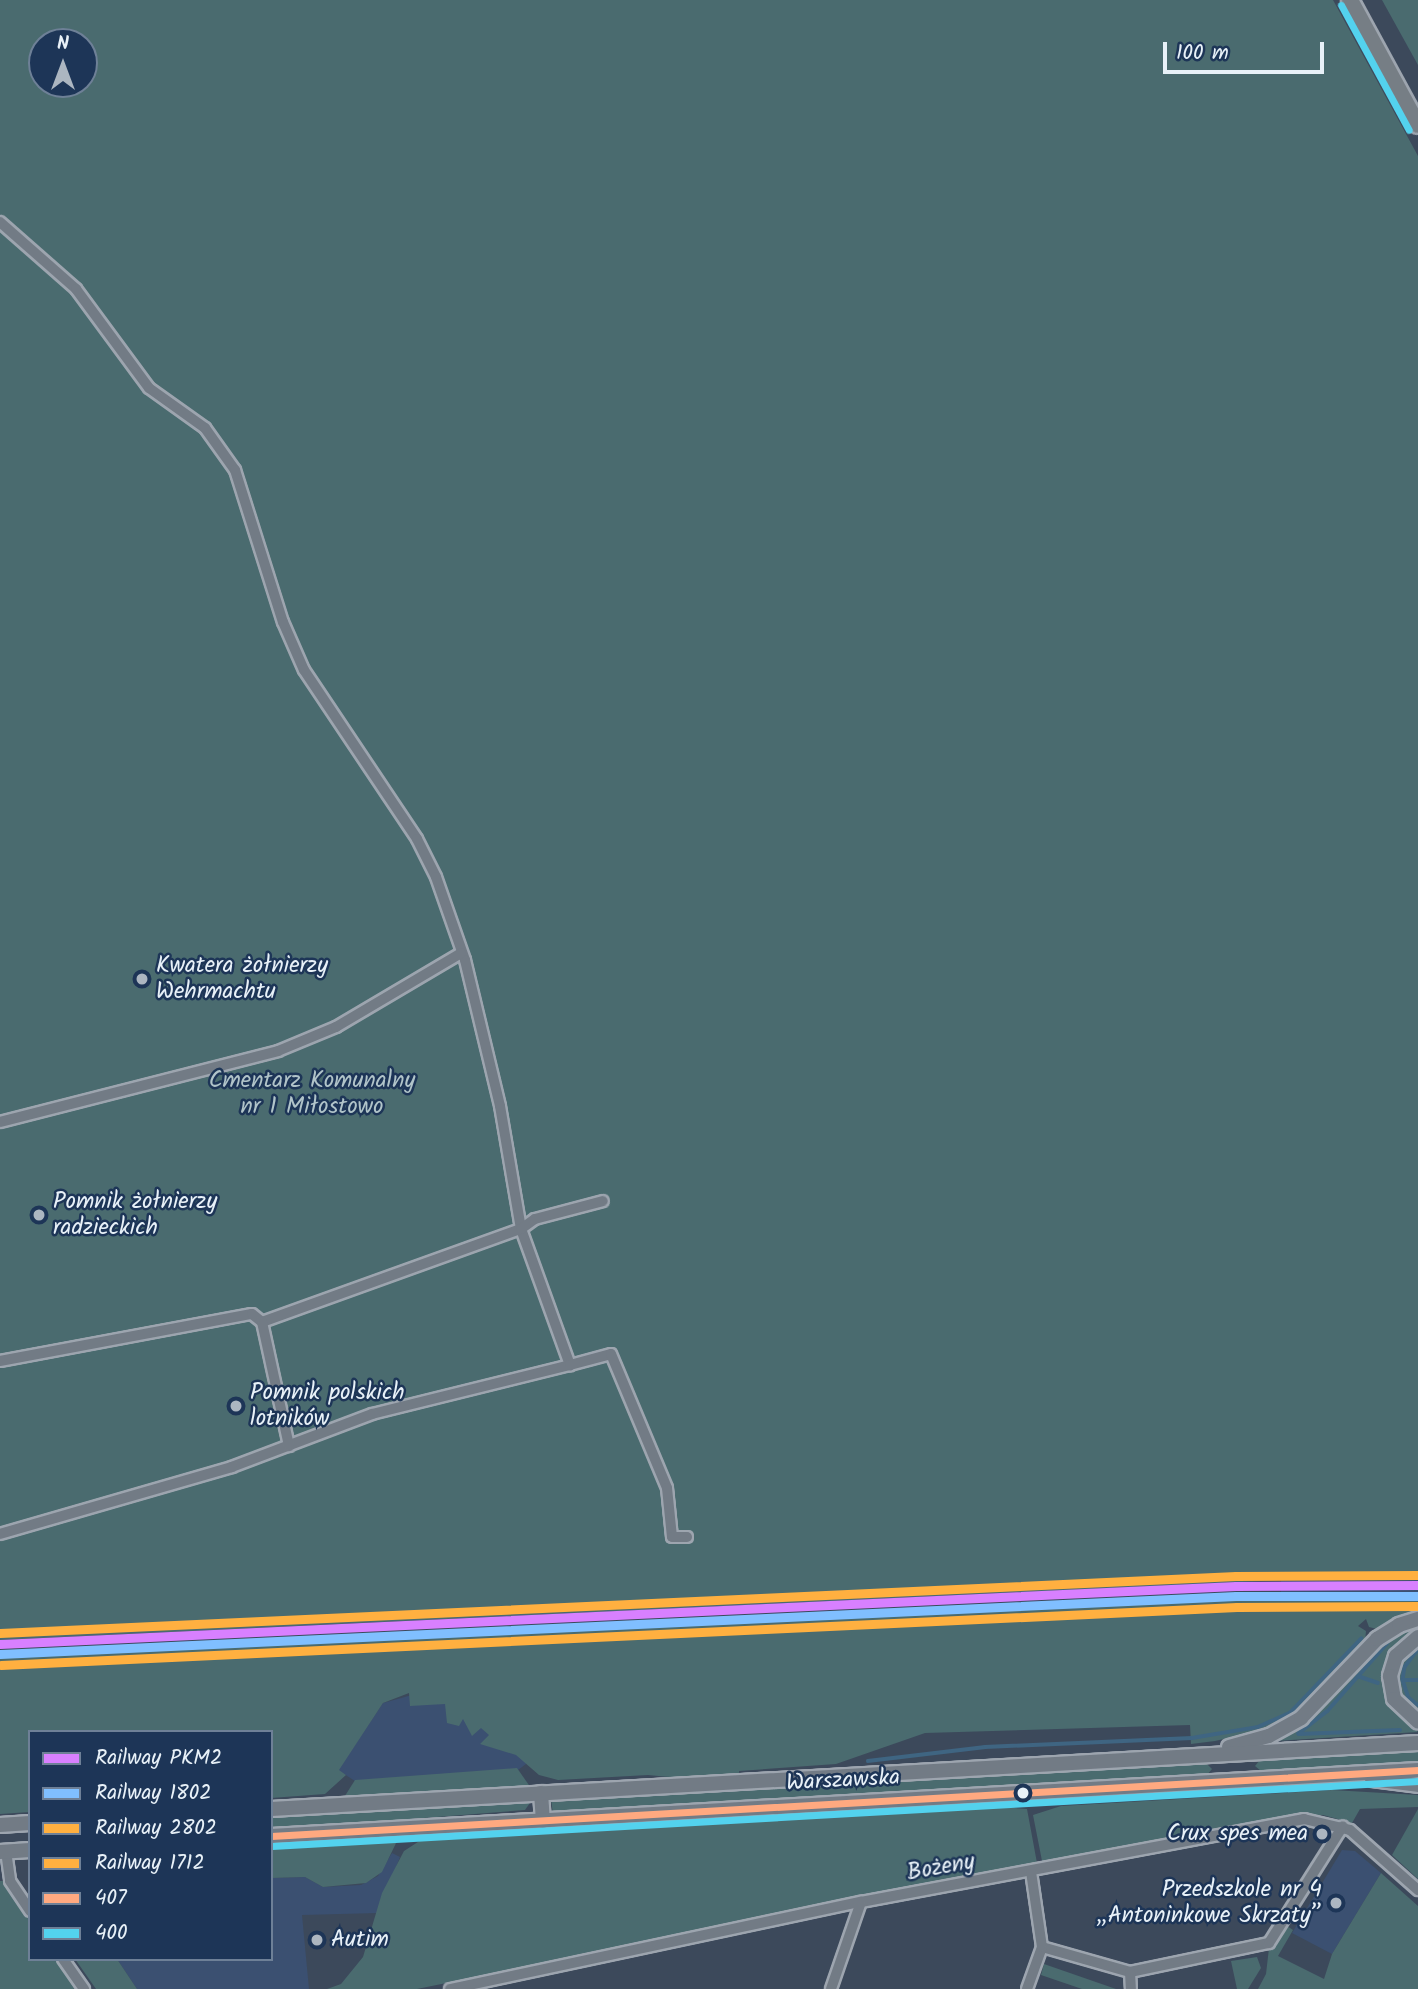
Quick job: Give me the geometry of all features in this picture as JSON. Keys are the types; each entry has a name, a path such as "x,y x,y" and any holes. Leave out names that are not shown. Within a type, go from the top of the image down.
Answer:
{"main road":[{"path":"1350,0 1418,125"},
{"path":"1169,1758 1229,1747 1286,1728 1319,1703 1377,1639 1399,1625 1418,1619"},
{"path":"1418,1637 1396,1656 1390,1683 1397,1703 1418,1721"},
{"name":"Warszawska","path":"273,1809 1418,1743"},
{"name":"Warszawska","path":"273,1836 1418,1770"},
{"path":"1332,1775 1418,1785"},
{"path":"541,1793 543,1821"},
{"path":"0,1825 28,1823"},
{"path":"3,1851 28,1850"}],"street":[{"path":"0,222 76,289 149,388 205,428 229,457 290,643 326,706 417,839 436,877 461,953 502,1114 521,1229 570,1365"},
{"path":"0,1122 278,1051 336,1027 461,953"},
{"path":"262,1322 521,1229 535,1219 603,1202"},
{"path":"0,1361 241,1313 256,1316 262,1322 289,1446"},
{"path":"0,1534 289,1446 372,1414 611,1354 667,1488 672,1537 687,1537"},
{"name":"Bożeny","path":"450,1989 861,1902 1031,1872 1286,1821 1317,1819 1343,1826 1418,1890"},
{"path":"1042,1947 1130,1972 1269,1943 1343,1826"},
{"path":"3,1851 10,1881 28,1908"},
{"path":"1027,1989 1042,1947 1031,1872"},
{"path":"831,1989 861,1902"},
{"path":"64,1961 84,1989"},
{"path":"1130,1972 1131,1989"}],"shaded area":[{"path":"1281,1578 1418,1578 1418,1598 1281,1598"},
{"path":"434,1689 530,1761 518,1770 355,1781 338,1770 383,1703"},
{"name":"Przedszkole nr 4 „Antoninkowe Skrzaty”","path":"1342,1850 1355,1851 1381,1873 1332,1954 1292,1933"},
{"path":"392,1853 400,1857 378,1913 302,1915 309,1989 137,1989 118,1961 273,1961 273,1878 305,1877 323,1887 361,1885 378,1876"}],"green space":[{"name":"Cmentarz Komunalny nr 1 Miłostowo","path":"0,0 1333,0 1418,156 1418,1578 1281,1580 0,1640"},
{"path":"1382,0 1418,0 1418,65"},
{"path":"1281,1598 1418,1598 1418,1611 1377,1629 1369,1627 1366,1619 1358,1626 1366,1631 1365,1642 1304,1708 1272,1728 1215,1741 1191,1744 1190,1725 925,1733 836,1764 739,1771 739,1776 690,1779 648,1775 558,1780 539,1775 516,1755 480,1744 489,1735 481,1728 472,1736 463,1719 459,1726 447,1723 445,1704 410,1706 409,1693 383,1703 339,1770 346,1775 325,1794 273,1798 273,1730 28,1730 28,1812 0,1814 0,1657"},
{"path":"1418,1624 1390,1651 1382,1677 1391,1706 1418,1732 1275,1741 1315,1716 1377,1648"},
{"path":"1418,1645 1418,1712 1406,1702 1397,1683 1399,1666"},
{"path":"1418,1751 1418,1762 1261,1771 1255,1766 1260,1760"},
{"path":"1206,1763 1212,1769 1207,1775 553,1814 551,1799"},
{"path":"517,1768 531,1788 343,1799 355,1780"},
{"path":"1332,1790 1418,1795 1418,1807 1360,1809 1352,1823 1323,1815 1299,1816 1043,1866 1033,1815 1061,1806"},
{"path":"532,1800 525,1810 273,1830 273,1816"},
{"path":"960,1804 1027,1809 1037,1863 417,1989 327,1989 341,1984 363,1957 382,1893 404,1851 421,1840 522,1834 563,1826"},
{"path":"1418,1809 1418,1879 1392,1855"},
{"path":"400,1835 382,1872 366,1883 323,1887 305,1877 273,1878 273,1842"},
{"path":"1381,1873 1418,1906 1418,1989 1258,1989 1266,1974 1269,1948 1287,1926 1293,1930 1278,1956 1324,1979 1332,1954"},
{"path":"0,1881 7,1881 28,1915 28,1961 58,1961 77,1989 0,1989"},
{"path":"1257,1957 1261,1968 1248,1989 1237,1989 1231,1961"},
{"path":"76,1961 118,1961 137,1989 96,1989"},
{"path":"1044,1964 1116,1989 1082,1989 1041,1975"}],"waterway":[{"path":"868,1761 985,1747 1192,1738 1258,1727 1290,1713 1361,1639"},
{"path":"1388,1643 1328,1711 1299,1734 1400,1730"},
{"path":"1418,1650 1405,1667 1403,1680 1409,1698 1418,1705"},
{"path":"1358,1676 1378,1683"},
{"path":"1403,1680 1418,1680"}],"rail line":[{"name":"2802","path":"0,1633 1236,1576 1418,1575"},
{"name":"PKM2","path":"0,1644 1236,1586 1418,1585"},
{"name":"1802","path":"0,1654 1236,1596 1418,1596"},
{"name":"1712","path":"1,1665 1237,1607 1418,1606"}],"transit line":[{"name":"400","path":"1341,5 1409,130"},
{"name":"407","path":"273,1836 1418,1770"},
{"name":"400","path":"273,1846 1418,1781"}],"place":[{"name":"Kwatera żołnierzy Wehrmachtu","path":"142,979"},
{"name":"Pomnik żołnierzy radzieckich","path":"39,1215"},
{"name":"Pomnik polskich lotników","path":"236,1406"},
{"name":"Crux spes mea","path":"1322,1834"},
{"name":"Przedszkole nr 4 „Antoninkowe Skrzaty”","path":"1336,1903"},
{"name":"Autim","path":"317,1940"}]}
